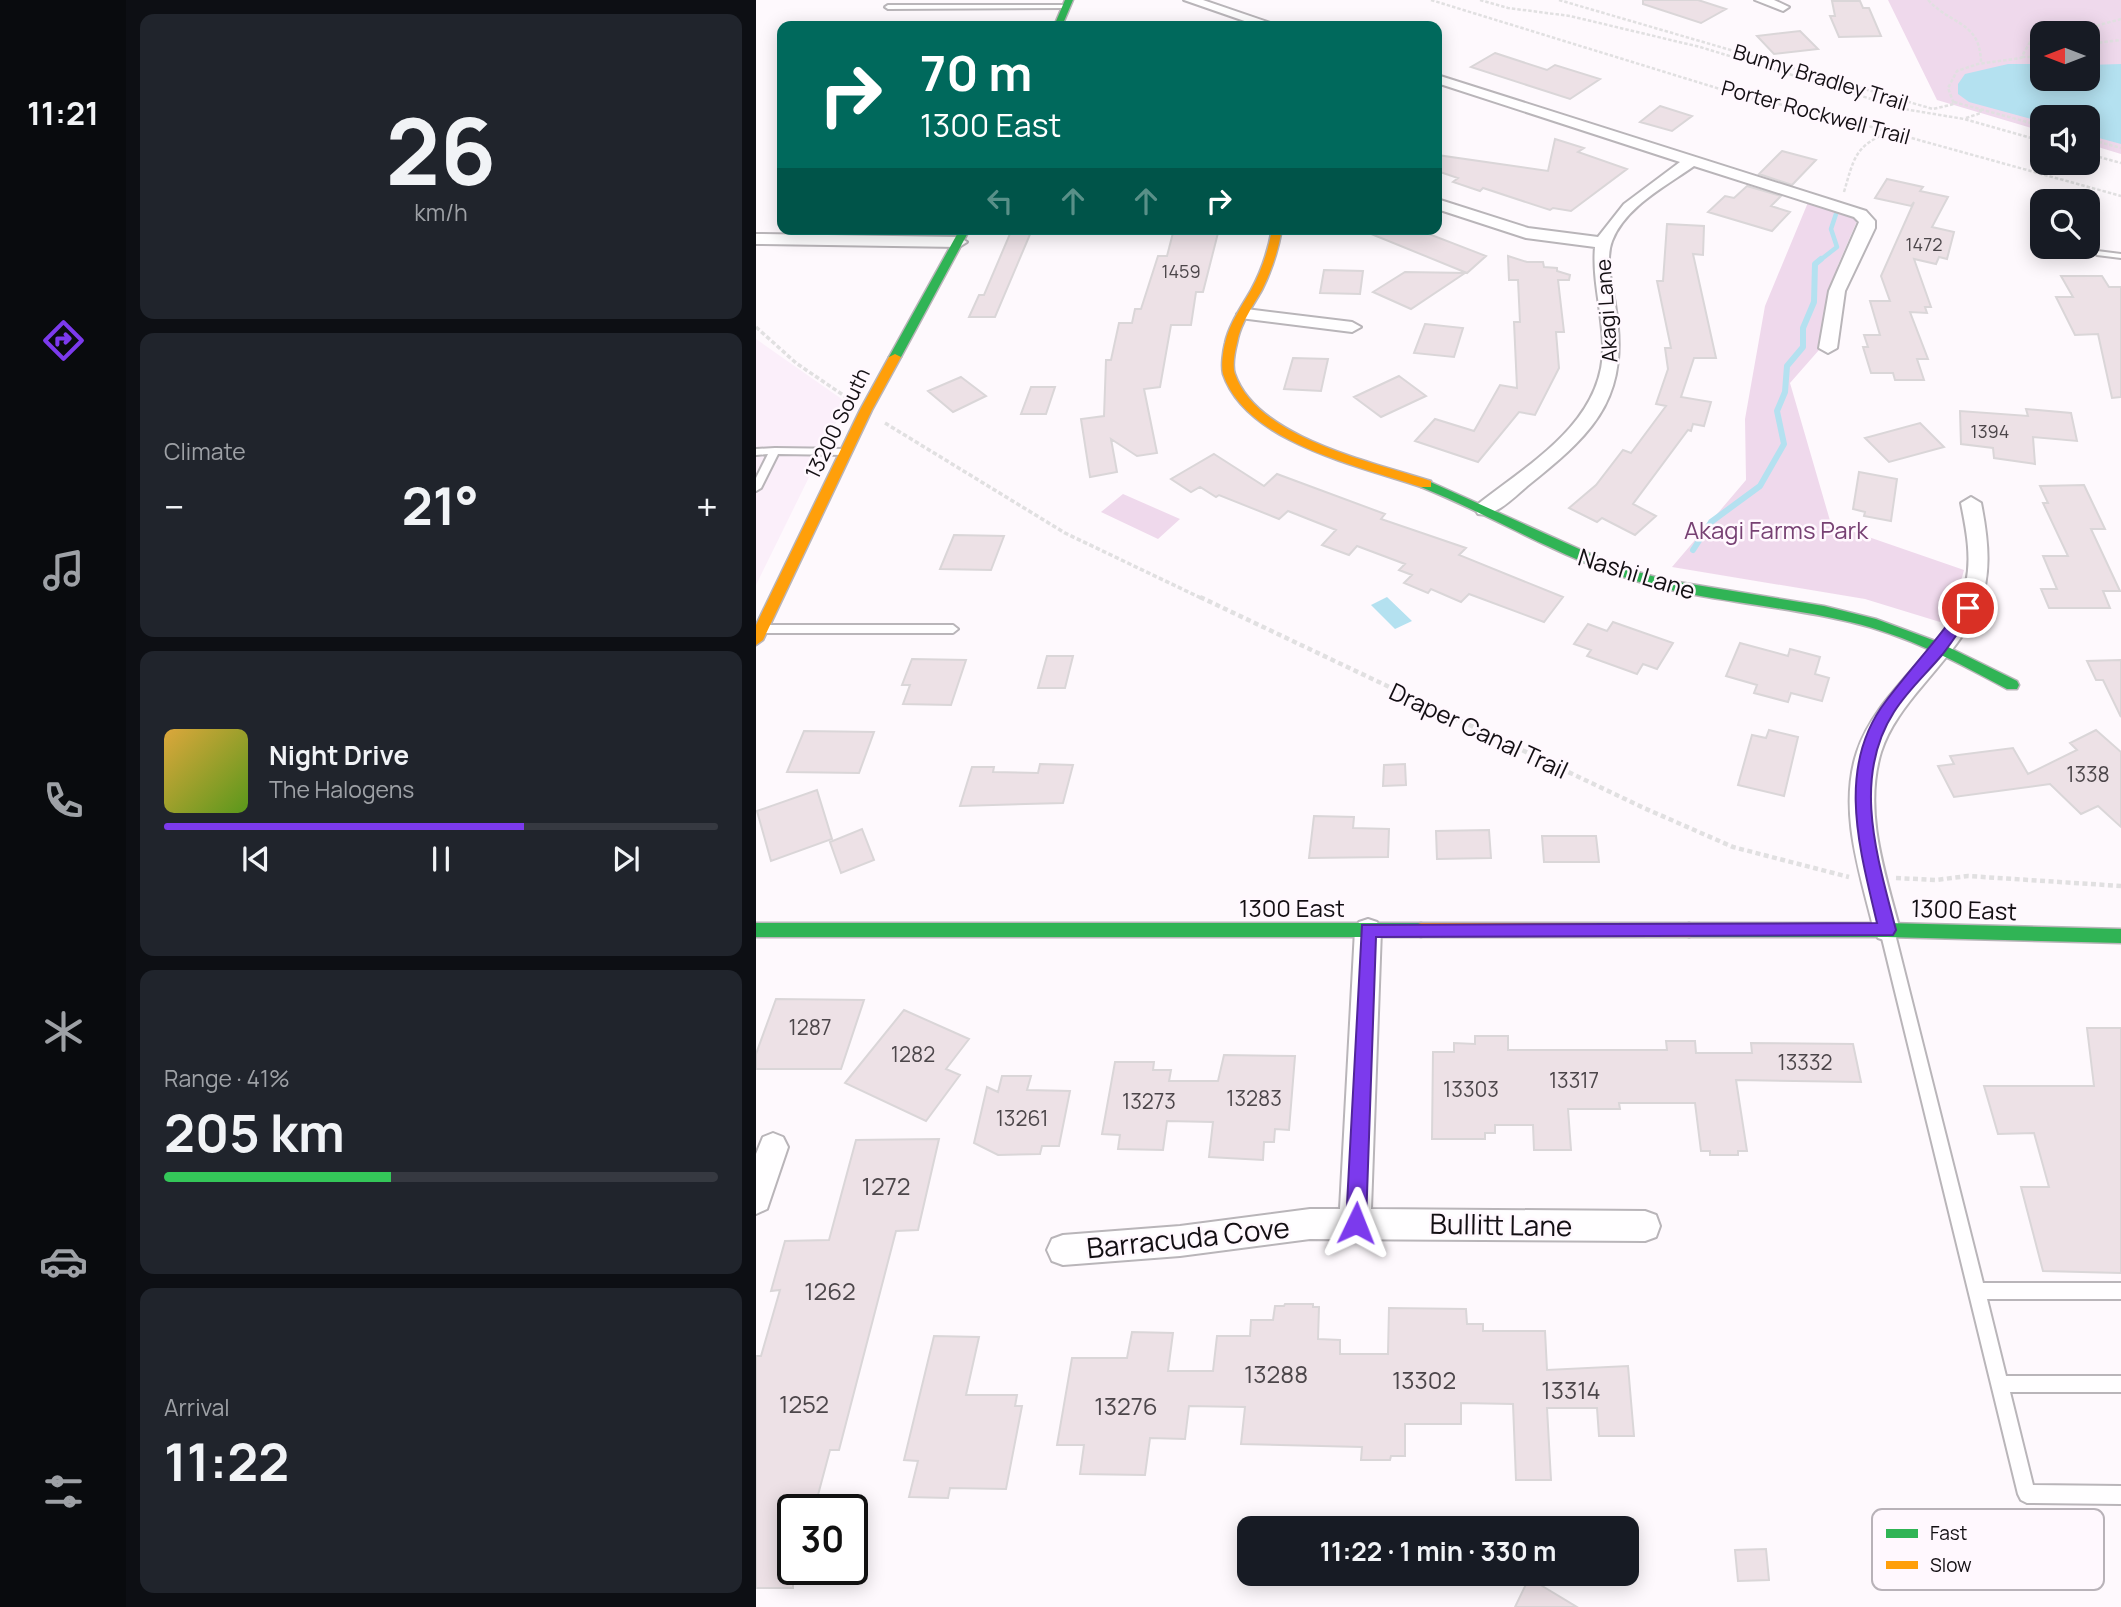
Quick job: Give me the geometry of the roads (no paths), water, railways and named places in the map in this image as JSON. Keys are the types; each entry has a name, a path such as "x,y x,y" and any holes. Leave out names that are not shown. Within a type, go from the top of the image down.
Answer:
{"street":[{"path":"1189,0 1256,21"},
{"path":"1761,0 1783,7"},
{"path":"1060,21 1068,4"},
{"path":"1442,81 1860,214 1868,224 1837,291 1828,348"},
{"name":"Akagi Lane","path":"1485,509 1580,429 1605,391 1612,352 1603,243 1615,222 1692,160"},
{"path":"1442,206 1526,233 1603,243"},
{"name":"Nashi Lane","path":"1276,235 1268,272 1231,342 1227,369 1238,394 1257,416 1293,437 1485,509 1564,551 1642,579 1709,594 1852,617 1939,648 2012,685"},
{"path":"756,239 962,236"},
{"name":"13200 South","path":"759,634 891,362 962,236"},
{"path":"1246,314 1352,327"},
{"path":"1887,930 1874,878 1862,809 1868,753 1877,728 1890,706 1939,648 1968,608 1977,584 1977,546 1971,503"},
{"name":"1300 East","path":"756,930 1887,930 2121,936"},
{"path":"1356,1223 1368,930"},
{"path":"756,1199 773,1147"},
{"name":"Bullitt Lane","path":"1356,1223 1645,1226"},
{"name":"Barracuda Cove","path":"1063,1250 1180,1241 1310,1224 1356,1223"}],"lane":[{"path":"888,7 1068,4"},
{"path":"2100,253 2121,256"},
{"path":"756,488 775,451"},
{"path":"756,452 846,452"},
{"path":"759,634 953,629"},
{"path":"1887,930 2027,1494 2121,1495"},
{"path":"1976,1291 2121,1291"},
{"path":"1999,1384 2121,1384"}],"water":[{"path":"2008,64 2030,64 2030,91 2100,91 2100,65 2121,64 2121,144 2100,138 2100,105 2030,105 2030,119 1969,102 1958,94 1958,84 1965,74"},
{"path":"1387,597 1412,621 1395,629 1371,605"}],"waterway":[{"path":"1819,261 1837,247 1831,229 1836,214"},
{"path":"1693,550 1711,522 1760,486 1784,444 1777,411 1785,392 1787,366 1803,347 1803,328 1814,302 1815,264 1821,259"}],"park label":[{"name":"Akagi Farms Park","path":"1776,529"}]}
